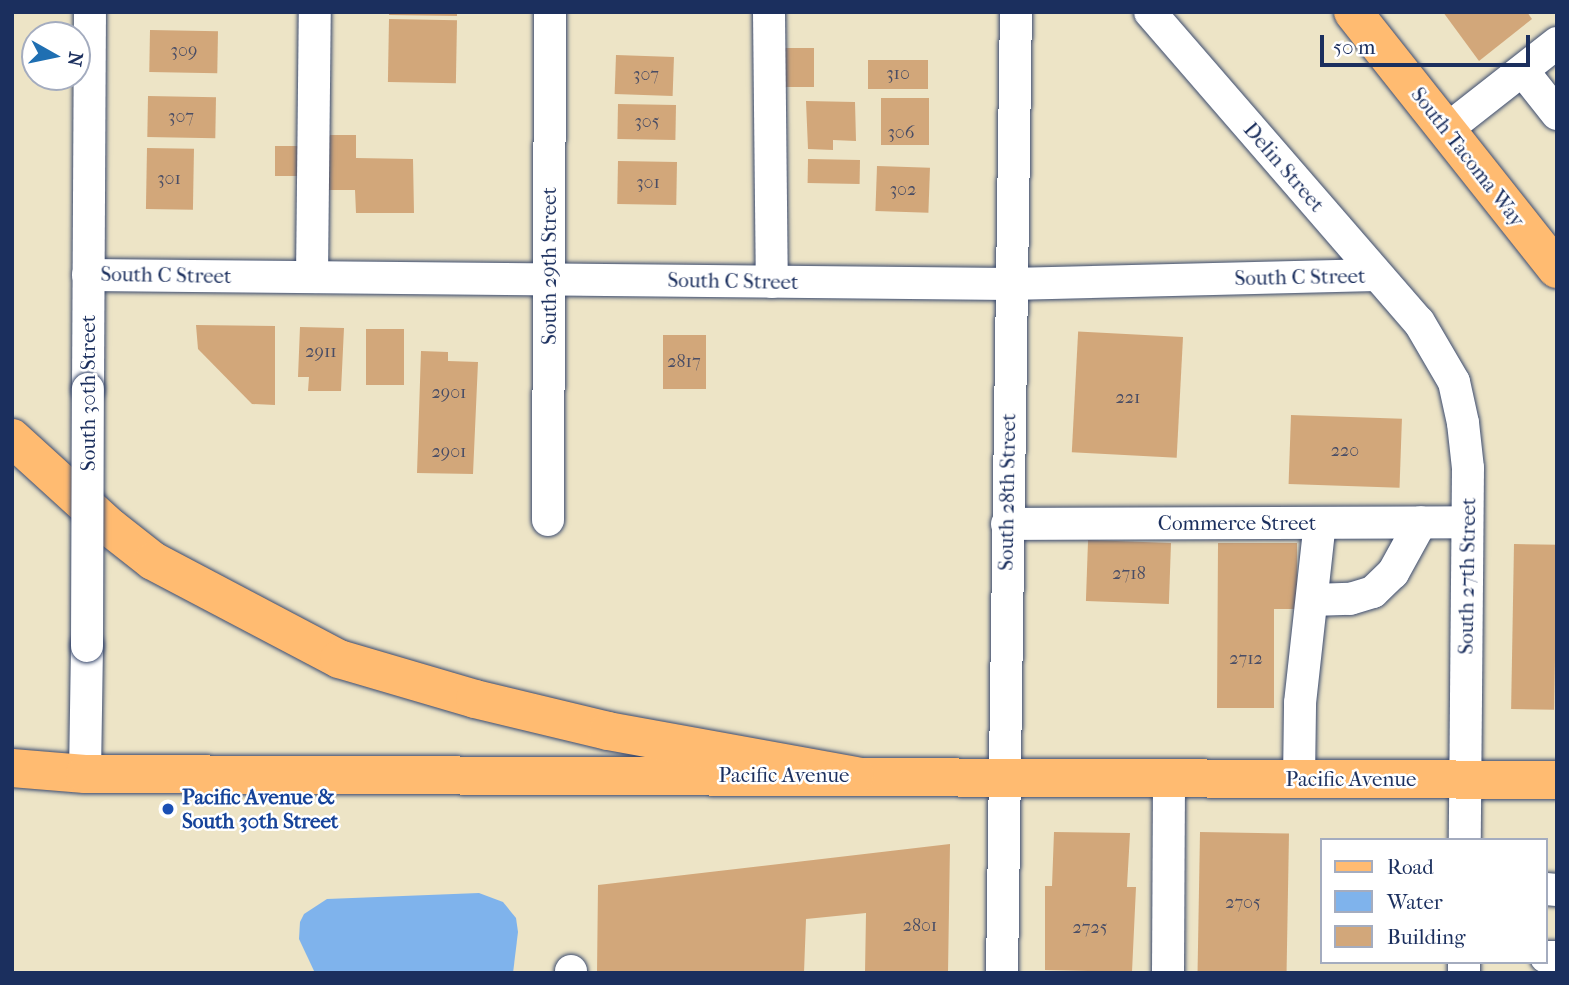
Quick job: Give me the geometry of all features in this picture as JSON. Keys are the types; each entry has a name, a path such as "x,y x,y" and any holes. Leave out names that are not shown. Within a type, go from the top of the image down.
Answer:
{"main road":[{"name":"South Tacoma Way","path":"1353,12 1557,269"},
{"path":"12,438 111,528 153,561 339,659 475,699 608,731 855,776"},
{"name":"Pacific Avenue","path":"12,768 85,774 1557,780"}],"street":[{"name":"South 30th Street","path":"85,774 90,12"},
{"path":"312,277 315,12"},
{"name":"South 29th Street","path":"548,520 550,12"},
{"path":"769,12 772,282"},
{"name":"South 28th Street","path":"1002,973 1016,12"},
{"name":"Delin Street","path":"1150,12 1419,322"},
{"path":"1446,130 1557,43"},
{"path":"1523,71 1557,114"},
{"name":"South C Street","path":"88,275 1010,284 1377,275"},
{"name":"South 27th Street","path":"1419,322 1454,382 1468,468 1465,838"},
{"path":"1312,600 1350,599 1373,592 1393,573 1421,522"},
{"name":"Commerce Street","path":"1007,524 1467,522"},
{"path":"1299,779 1300,703 1320,523"},
{"path":"1168,973 1169,777"}],"water":[{"path":"479,893 503,902 516,918 518,932 513,973 315,973 299,939 300,922 304,914 327,899"}],"building":[{"path":"389,12 457,12 457,16 389,15"},
{"path":"1443,12 1527,12 1532,19 1479,61"},
{"path":"389,19 457,20 456,83 388,82"},
{"path":"150,30 218,31 217,73 149,72"},
{"path":"785,48 814,48 814,87 785,87"},
{"path":"616,55 674,57 673,96 615,94"},
{"path":"868,60 928,60 928,89 868,89"},
{"path":"148,96 216,97 215,138 147,137"},
{"path":"881,98 929,98 929,145 881,145"},
{"path":"806,101 855,102 856,141 833,140 833,150 808,149"},
{"path":"618,104 676,105 675,140 617,139"},
{"path":"323,135 356,135 356,158 413,159 414,213 356,213 355,190 321,190"},
{"path":"275,146 301,146 301,176 275,176"},
{"path":"147,148 194,149 193,210 146,209"},
{"path":"808,159 860,160 860,184 808,183"},
{"path":"618,161 677,162 676,205 617,204"},
{"path":"877,166 930,168 928,213 875,211"},
{"path":"196,325 275,326 275,405 252,404 198,349"},
{"path":"300,327 344,328 341,391 308,391 309,377 298,377"},
{"path":"366,329 404,329 404,385 366,385"},
{"path":"1078,332 1183,337 1177,458 1072,452"},
{"path":"663,335 706,335 706,389 663,389"},
{"path":"421,351 448,352 448,361 478,362 473,474 417,473"},
{"path":"1291,415 1402,419 1400,488 1289,484"},
{"path":"1088,540 1171,543 1169,604 1086,601"},
{"path":"1218,543 1297,543 1297,609 1274,609 1274,708 1217,708"},
{"path":"1514,544 1557,545 1554,710 1511,709"},
{"path":"1054,832 1130,833 1127,887 1136,887 1132,972 1045,970 1045,886 1052,886"},
{"path":"1200,832 1289,834 1287,973 1198,973"},
{"path":"950,844 948,973 865,973 866,913 806,919 804,973 597,973 598,885"}],"place":[{"name":"Pacific Avenue & South 30th Street","path":"168,809"}]}
